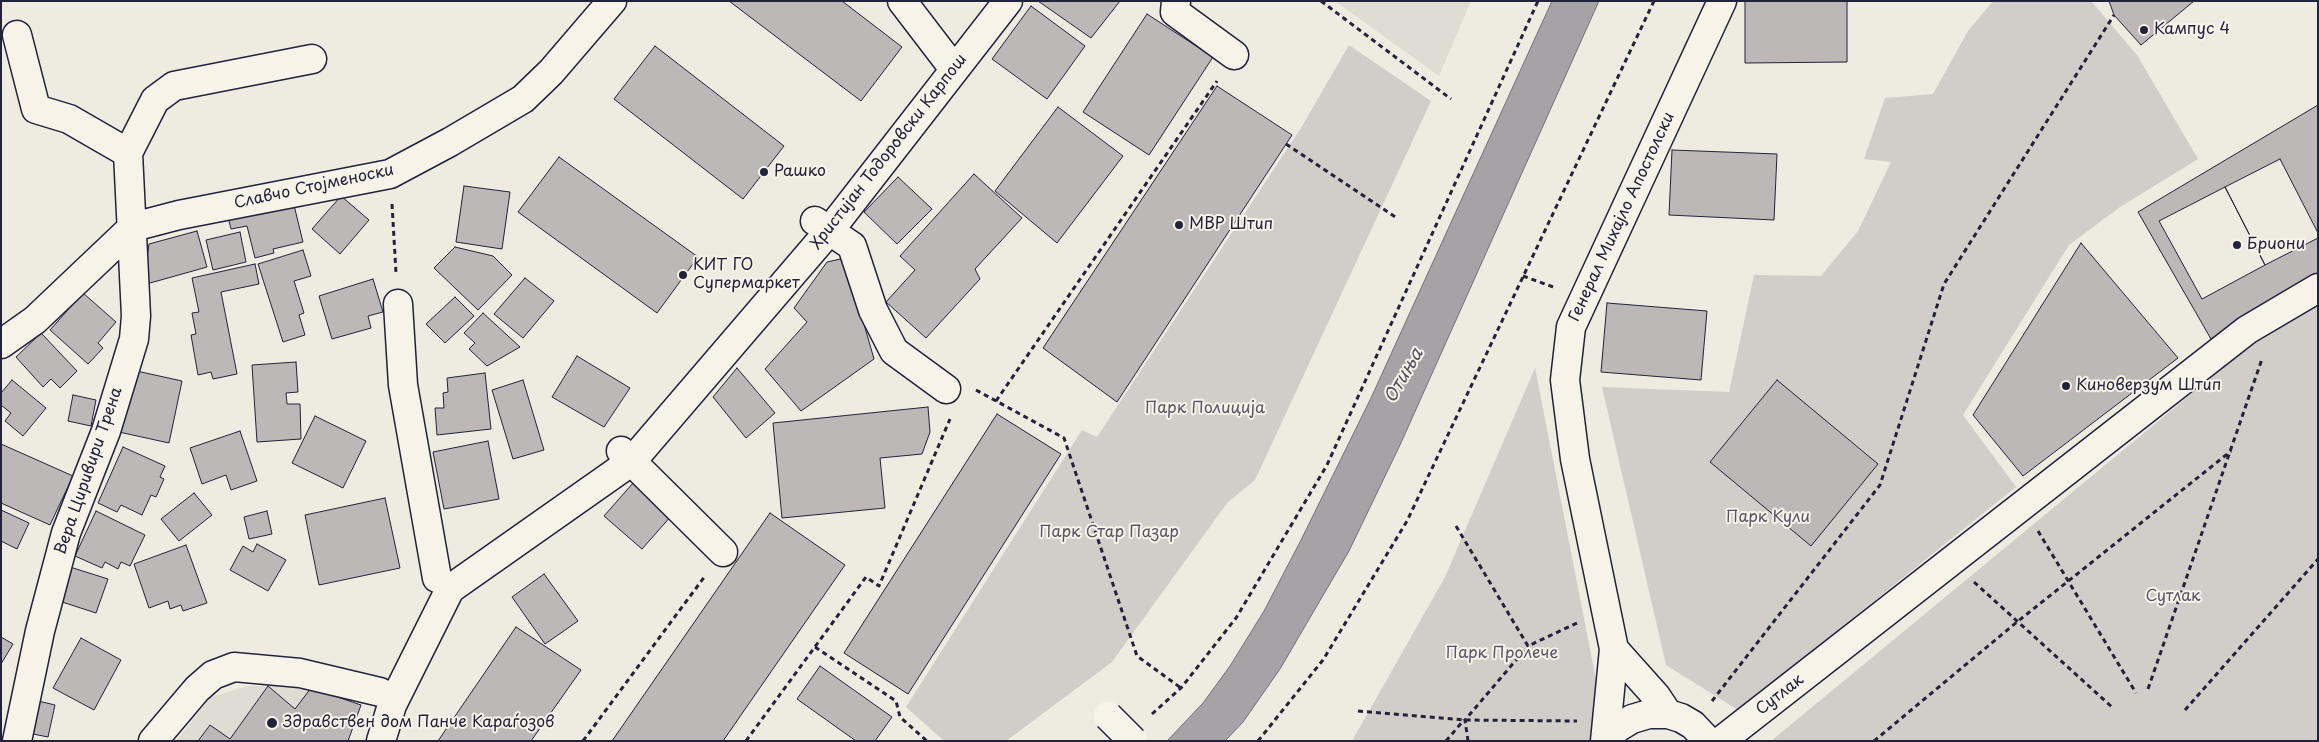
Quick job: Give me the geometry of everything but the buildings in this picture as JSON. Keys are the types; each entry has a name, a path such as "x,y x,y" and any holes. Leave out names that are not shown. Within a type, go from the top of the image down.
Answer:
{"street":[{"name":"Славчо Стојменоски","path":"1,344 35,320 133,228 179,215 390,174 523,99 551,72 612,1"},
{"path":"902,1 954,56"},
{"path":"922,1 954,56"},
{"name":"Христијан Тодоровски Карпош","path":"954,56 987,1"},
{"name":"Христијан Тодоровски Карпош","path":"381,741 392,705 450,589 626,456 822,225 954,56 1008,1"},
{"path":"1176,1 1175,12 1234,55"},
{"name":"Генерал Михајло Апостолски","path":"1606,741 1614,649 1575,459 1565,380 1571,327 1722,1"},
{"path":"16,35 36,108 69,119 128,153 155,100 174,86 312,59"},
{"name":"Вера Циривири Трена","path":"17,741 40,631 66,532 106,431 134,339 136,316 128,153"},
{"path":"822,225 852,246 874,310 894,351 949,400"},
{"name":"Сутлак","path":"1721,741 2247,330 2318,288"},
{"path":"398,304 404,385 437,578"},
{"path":"626,456 723,552"},
{"name":"Христијан Тодоровски Карпош","path":"363,741 380,692 437,578 626,456"},
{"path":"1614,649 1656,696 1668,714 1701,733"},
{"path":"153,741 197,689 212,675 234,667 300,673 380,692"},
{"path":"1102,710 1139,730"},
{"path":"1606,741 1617,728 1632,719 1649,714 1668,714"}],"path":[{"path":"1321,1 1451,99"},
{"path":"1139,730 1181,688 1236,618 1327,465 1538,1"},
{"path":"1258,741 1323,660 1407,520 1654,1"},
{"path":"1701,733 1880,485 1944,284 2114,15"},
{"path":"996,401 1234,55"},
{"path":"1286,144 1397,218"},
{"path":"390,174 398,304"},
{"path":"1523,276 1561,290"},
{"path":"2148,689 2265,351"},
{"path":"746,741 866,577 879,586 949,400"},
{"path":"1064,438 1137,656 1181,688"},
{"path":"1874,741 2017,622 2231,451"},
{"path":"2034,524 2136,692"},
{"path":"1456,526 1528,646"},
{"path":"583,741 723,552"},
{"path":"2185,710 2318,559"},
{"path":"1968,577 2113,708"},
{"path":"1446,741 1528,646 1581,621"},
{"path":"815,647 896,701 900,717 926,741"},
{"path":"1358,711 1465,720 1582,721"},
{"path":"1465,720 1468,741"}],"shaded area":[{"path":"1335,1 1471,1 1439,76"},
{"name":"Здравствен дом Панче Караѓозов","path":"248,686 305,686 361,705 348,741 176,741 211,697"}],"green space":[{"name":"Парк Кули","path":"1993,1 2091,1 2137,55 2198,159 2120,207 2069,245 1963,415 2016,487 1738,710 1666,665 1602,387 1729,392 1754,275 1821,276 1858,231 1891,162 1864,159 1885,98 1933,94 1968,31"},
{"path":"1349,45 1431,101 1255,480 1227,503 1112,662 1006,741 944,741 906,707 1082,430 1097,437 1301,128"},
{"name":"Сутлак","path":"2318,302 2318,741 1771,741 2242,352"},
{"name":"Парк Пролече","path":"1535,368 1607,736 1594,741 1352,741 1445,577"}],"water":[{"name":"Отиња","path":"1552,1 1599,1 1400,445 1349,551 1280,669 1243,722 1225,741 1167,741 1203,703 1230,666 1264,611 1301,540 1371,398"}],"place":[{"name":"Кампус 4","path":"2144,30"},
{"name":"Рашко","path":"764,172"},
{"name":"МВР Штип","path":"1179,225"},
{"name":"Бриони","path":"2237,245"},
{"name":"КИТ ГО Супермаркет","path":"683,275"},
{"name":"Киноверзум Штип","path":"2066,386"},
{"name":"Здравствен дом Панче Караѓозов","path":"272,723"}],"park label":[{"name":"Парк Полиција","path":"1205,409"},
{"name":"Парк Стар Пазар","path":"1109,533"}]}
